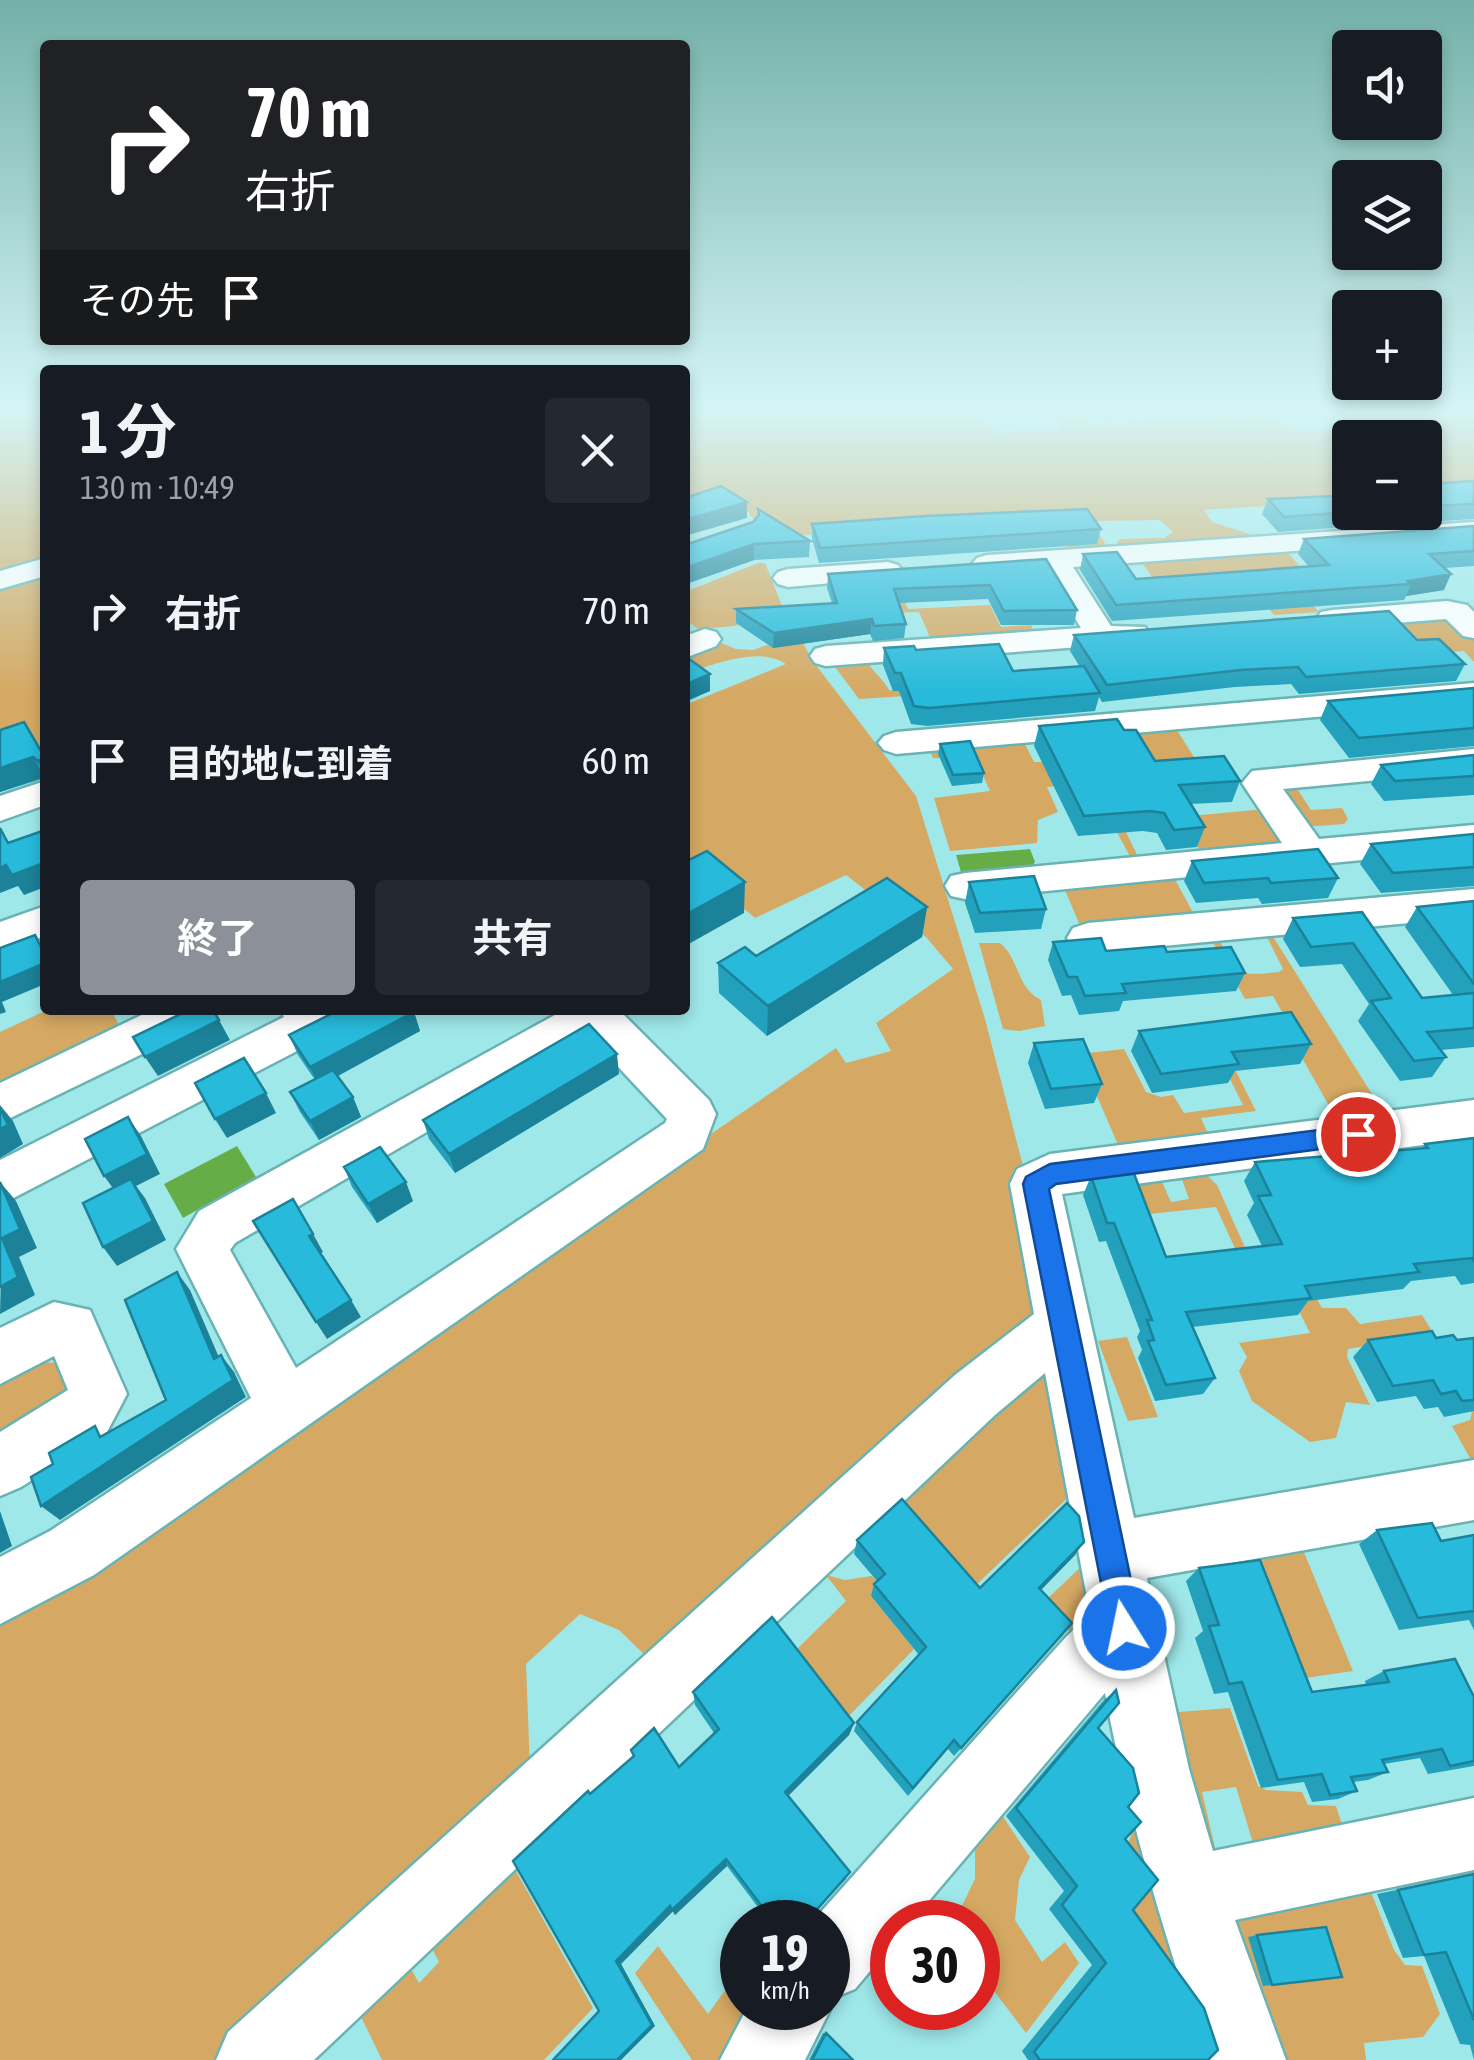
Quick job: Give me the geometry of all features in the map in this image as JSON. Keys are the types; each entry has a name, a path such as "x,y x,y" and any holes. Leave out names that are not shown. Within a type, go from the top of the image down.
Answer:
{"street":[{"path":"959,566 1474,530"},
{"path":"1054,560 1101,636"},
{"path":"0,580 40,568"},
{"path":"788,578 921,569"},
{"path":"1294,622 1448,610 1474,628"},
{"path":"826,656 1159,632"},
{"path":"896,744 1474,693"},
{"path":"1308,853 1260,783 1264,779 1474,760"},
{"path":"0,809 40,794"},
{"path":"965,886 1474,836"},
{"path":"1088,938 1474,902"},
{"path":"0,939 40,922"},
{"path":"0,1104 182,1015"},
{"path":"0,1184 304,1028 306,1015"},
{"path":"0,1592 72,1553 686,1135 692,1114 603,1022 580,1022 217,1227 202,1249 286,1406"},
{"path":"1246,2060 1188,1893 1154,1768 1035,1184 1050,1174 1474,1120"},
{"path":"256,2060 975,1395 1063,1324"},
{"path":"0,1358 54,1328 71,1328 98,1394 87,1412 0,1466"},
{"path":"1110,1553 1474,1490"},
{"path":"850,1937 1089,1660 1124,1628"},
{"path":"1188,1893 1474,1834"},
{"path":"760,2060 778,2030"}],"shaded area":[{"path":"0,502 40,502 40,747 36,741 0,753"},
{"path":"734,502 1324,502 1204,510 1212,522 1253,535 1255,540 1121,550 1117,542 1120,539 1164,538 1173,532 1160,520 1097,521 1093,524 1109,550 1071,553 1049,520 768,537"},
{"path":"1285,550 1310,577 1293,582 1319,612 1274,615 1249,585 1162,590 1139,559"},
{"path":"765,563 790,626 760,616 734,626 698,629 690,623 690,590"},
{"path":"902,594 908,609 990,605 1001,627 1031,625 1036,636 932,642 919,612 869,614"},
{"path":"1442,615 1474,636 1474,662 1464,651 1410,655 1378,620"},
{"path":"791,636 802,641 812,660 916,796 985,1019 1023,1166 1046,1304 647,1657 619,1630 580,1614 526,1664 530,1770 219,2060 0,2060 0,1611 79,1568 836,1048 846,1063 891,1051 876,1023 953,969 926,937 846,875 755,918 709,879 690,889 690,703 786,664 751,657 690,671 690,648 714,640 736,649 753,650"},
{"path":"867,660 889,690 937,694 859,699 832,663"},
{"path":"1175,727 1204,773 1111,801 1140,861 1133,862 1091,784 1047,787 1058,812 1038,820 1037,843 950,851 934,798 990,791 975,758 933,758 929,748 1022,738 1034,762 1043,762 1118,731"},
{"path":"1294,784 1311,810 1342,808 1348,819 1344,824 1302,827 1276,789"},
{"path":"1265,809 1287,842 1282,848 1203,856 1180,817"},
{"path":"1030,849 1035,862 1032,866 961,872 956,855"},
{"path":"1172,874 1196,918 1081,928 1062,883"},
{"path":"1266,935 1272,935 1387,1118 1340,1125 1285,1028 1290,1026 1273,996 1245,999 1211,939 1218,938 1240,971 1279,972 1283,969"},
{"path":"979,943 1000,943 1006,950 1022,981 1041,1000 1045,1026 1019,1031 1003,1029"},
{"path":"40,1013 114,1015 122,1030 0,1088 0,1032"},
{"path":"1217,1034 1256,1111 1201,1118 1212,1143 1121,1152 1079,1054 1124,1049 1146,1092 1161,1097 1173,1095 1184,1113 1243,1105 1208,1035"},
{"path":"237,1146 256,1177 183,1218 164,1184"},
{"path":"1200,1169 1217,1185 1248,1254 1238,1255 1216,1207 1149,1214 1133,1176 1158,1173 1171,1202 1189,1199 1179,1171"},
{"path":"1301,1271 1322,1308 1346,1308 1360,1324 1422,1315 1474,1398 1474,1460 1452,1426 1470,1420 1472,1413 1412,1338 1348,1349 1347,1357 1370,1405 1346,1402 1336,1438 1310,1442 1252,1401 1239,1371 1247,1357 1239,1343 1310,1333 1281,1275"},
{"path":"1127,1337 1158,1417 1128,1421 1098,1341"},
{"path":"31,1361 57,1363 68,1386 52,1415 0,1447 0,1378"},
{"path":"1049,1370 1079,1487 974,1587 901,1501 1029,1382"},
{"path":"1303,1550 1353,1671 1292,1680 1246,1558"},
{"path":"1091,1557 1101,1621 1081,1643 1043,1603"},
{"path":"826,1575 845,1580 872,1576 881,1586 871,1596 914,1649 846,1719 794,1652 846,1601"},
{"path":"1230,1708 1258,1786 1302,1792 1308,1805 1336,1806 1346,1836 1256,1853 1236,1787 1202,1792 1217,1856 1204,1851 1165,1713"},
{"path":"991,1799 1030,1857 1019,1880 1015,1920 1042,1962 1065,1942 1079,1963 1026,2033 1000,1999 1000,1900 965,1900 975,1879 975,1818"},
{"path":"1138,1800 1205,2026 1128,1914 1124,1850 1131,1836 1124,1816"},
{"path":"503,1848 593,2008 544,2060 382,2060 350,1994 399,1947 419,1983 439,1962 420,1926"},
{"path":"1474,1851 1474,1912 1461,1879 1447,1864 1369,1887 1394,1950 1405,1965 1422,1966 1440,2014 1423,2037 1364,2043 1366,2060 1281,2060 1227,1917"},
{"path":"658,1946 708,2014 720,1997 720,2030 753,2030 733,2060 692,2060 635,1973"}],"building":[{"path":"690,502 747,502 690,519"},
{"path":"1271,502 1332,502 1332,513 1284,517"},
{"path":"1442,502 1474,502 1442,506"},
{"path":"758,509 810,541 754,544 690,566 690,543 753,522 759,515"},
{"path":"1087,509 1101,529 820,548 812,524 925,516"},
{"path":"1474,526 1474,551 1429,554 1451,574 1408,581 1411,584 1116,605 1083,554 1117,552 1136,579 1329,565 1304,539"},
{"path":"1046,559 1077,610 1004,611 990,585 894,589 906,624 874,626 872,619 774,633 736,609 837,603 828,574"},
{"path":"1389,611 1417,640 1439,639 1465,664 1306,677 1298,667 1241,670 1107,685 1074,635"},
{"path":"999,644 1013,671 1084,666 1100,693 929,708 914,706 901,673 895,673 884,648 914,646 916,650"},
{"path":"690,660 710,674 690,683"},
{"path":"1474,688 1474,728 1359,738 1328,701"},
{"path":"1117,719 1124,730 1136,730 1155,761 1224,756 1240,781 1179,785 1205,827 1174,830 1164,813 1150,811 1084,816 1039,726"},
{"path":"24,722 40,749 40,760 33,757 0,768 0,730"},
{"path":"970,741 984,773 953,775 940,744"},
{"path":"1474,755 1474,776 1395,781 1381,765"},
{"path":"0,828 8,843 40,832 40,864 12,875 6,865 0,868"},
{"path":"1474,834 1474,867 1393,873 1371,844"},
{"path":"1318,849 1338,878 1204,883 1192,861"},
{"path":"707,851 745,882 690,912 690,860"},
{"path":"1034,876 1046,909 980,913 969,882"},
{"path":"887,878 927,907 768,1006 718,963 745,947 756,956"},
{"path":"1474,901 1474,984 1417,907"},
{"path":"1362,912 1422,998 1474,993 1474,1028 1427,1032 1446,1057 1414,1061 1371,1001 1391,998 1353,943 1311,947 1293,918"},
{"path":"35,935 40,945 40,965 0,982 0,948"},
{"path":"1101,938 1106,951 1164,946 1167,952 1231,947 1245,973 1122,984 1126,993 1085,996 1077,977 1068,977 1053,942"},
{"path":"1291,1012 1311,1044 1232,1052 1239,1064 1161,1074 1139,1031"},
{"path":"179,1015 216,1015 219,1020 145,1057 133,1037"},
{"path":"329,1015 408,1015 310,1067 289,1035"},
{"path":"589,1024 617,1054 449,1154 423,1120"},
{"path":"1083,1039 1102,1084 1051,1089 1034,1043"},
{"path":"244,1058 266,1093 215,1119 195,1083"},
{"path":"333,1070 353,1097 310,1121 290,1092"},
{"path":"0,1108 8,1125 0,1129"},
{"path":"128,1117 147,1154 104,1176 85,1139"},
{"path":"1474,1138 1474,1261 1472,1258 1414,1264 1419,1272 1305,1286 1311,1298 1186,1312 1215,1378 1166,1385 1148,1341 1154,1340 1147,1320 1152,1320 1114,1223 1107,1223 1091,1176 1133,1171 1166,1257 1282,1244 1258,1196 1271,1195 1255,1162 1428,1148 1425,1144"},
{"path":"380,1147 406,1182 368,1204 344,1167"},
{"path":"131,1179 153,1221 103,1247 83,1203"},
{"path":"0,1182 20,1229 2,1238 18,1277 0,1287"},
{"path":"293,1199 313,1234 309,1236 351,1300 316,1322 253,1221"},
{"path":"177,1272 214,1359 221,1355 233,1380 41,1506 31,1477 53,1464 49,1453 95,1426 100,1437 166,1400 125,1300"},
{"path":"1432,1331 1436,1338 1474,1338 1474,1400 1462,1401 1456,1391 1441,1394 1433,1380 1393,1386 1368,1340"},
{"path":"902,1499 980,1588 1067,1503 1079,1516 1084,1542 1039,1588 1072,1623 961,1748 954,1740 913,1788 857,1722 926,1647 874,1584 885,1574 857,1540"},
{"path":"1432,1523 1441,1541 1474,1535 1474,1611 1418,1618 1377,1530"},
{"path":"1260,1560 1312,1692 1389,1682 1384,1671 1455,1659 1474,1697 1474,1761 1450,1766 1442,1749 1382,1760 1388,1772 1351,1777 1357,1791 1330,1795 1322,1774 1278,1780 1242,1682 1229,1684 1209,1626 1219,1625 1199,1568"},
{"path":"772,1617 854,1723 785,1792 850,1872 825,1900 757,1900 726,1859 672,1910 670,1906 616,1961 652,2025 617,2060 553,2060 599,2011 513,1861 588,1791 590,1794 634,1756 631,1750 654,1728 679,1767 719,1729 693,1692"},
{"path":"1116,1690 1119,1703 1098,1728 1133,1768 1139,1793 1128,1807 1141,1822 1125,1839 1158,1880 1133,1910 1204,2008 1218,2050 1208,2060 1040,2060 1034,2052 1106,1963 1062,1905 1077,1886 1016,1808"},
{"path":"1474,1874 1474,2020 1446,1952 1424,1955 1398,1890"},
{"path":"1326,1927 1342,1977 1272,1985 1257,1935"},
{"path":"826,2033 853,2060 812,2060"}],"route":[{"path":"1124,1628 1035,1184 1050,1174 1358,1134"}]}
